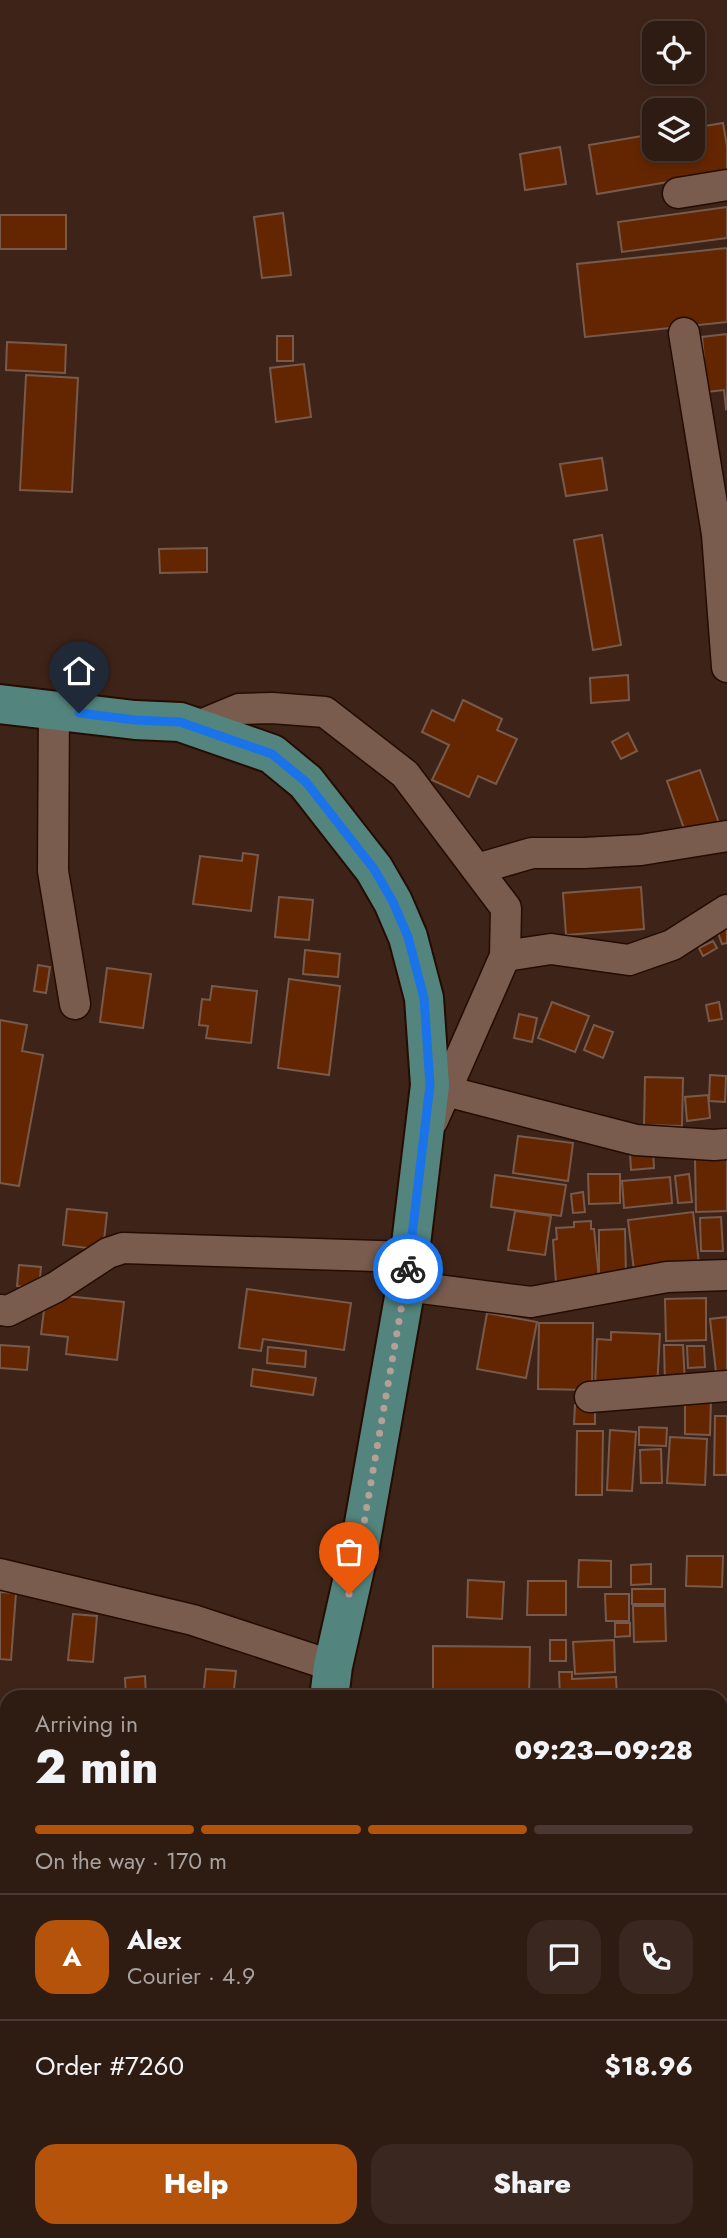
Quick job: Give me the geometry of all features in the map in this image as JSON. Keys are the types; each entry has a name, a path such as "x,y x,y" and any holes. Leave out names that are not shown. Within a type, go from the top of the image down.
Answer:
{"main road":[{"path":"0,704 135,720 180,722 198,726 272,754 306,782 374,869 393,902 408,937 424,998 430,1085 407,1271 360,1546 331,1682"}],"street":[{"path":"678,193 727,185"},
{"path":"684,333 717,534 727,667"},
{"path":"198,726 239,709 272,708 325,712 405,774 506,908 505,956 423,1144"},
{"path":"54,710 53,872 75,1004"},
{"path":"477,869 532,853 641,850 727,836"},
{"path":"505,956 551,950 629,960 672,945 727,910"},
{"path":"446,1091 636,1140 727,1144"},
{"path":"0,1310 8,1311 55,1287 108,1253 123,1248 407,1271 531,1302 667,1277 727,1275"},
{"path":"590,1397 727,1386"},
{"path":"0,1574 193,1620 331,1682"}],"building":[{"path":"723,123 727,146 727,172 597,194 589,145 642,136 642,161 705,161 705,126"},
{"path":"560,147 566,184 525,190 520,154"},
{"path":"727,207 727,238 622,252 618,222"},
{"path":"283,213 291,275 262,278 254,217"},
{"path":"0,215 66,215 66,249 0,249"},
{"path":"727,248 727,322 585,337 577,264"},
{"path":"727,334 726,409 724,390 707,392 702,337"},
{"path":"277,336 293,336 293,361 277,361"},
{"path":"7,342 66,345 65,373 6,370"},
{"path":"304,364 311,417 276,422 270,368"},
{"path":"26,375 78,378 72,492 20,490"},
{"path":"602,458 607,490 566,496 560,464"},
{"path":"602,535 621,645 593,650 574,540"},
{"path":"207,548 207,572 160,573 159,549"},
{"path":"628,675 629,700 591,703 590,678"},
{"path":"463,700 502,719 497,730 517,739 496,784 478,776 469,797 432,780 449,745 422,732 432,710 454,721"},
{"path":"628,733 637,751 621,759 612,742"},
{"path":"700,770 719,823 686,834 667,781"},
{"path":"243,853 258,855 251,911 193,904 200,856 242,861"},
{"path":"641,887 644,929 566,935 563,893"},
{"path":"279,897 313,900 309,940 275,937"},
{"path":"727,927 727,943 722,944 717,930"},
{"path":"713,941 717,948 703,956 699,948"},
{"path":"305,950 340,954 338,977 303,974"},
{"path":"38,965 50,967 46,993 34,991"},
{"path":"107,968 151,974 143,1028 100,1022"},
{"path":"289,979 340,986 329,1075 278,1068"},
{"path":"212,986 257,991 251,1043 206,1038 208,1026 199,1025 202,999 210,1000"},
{"path":"552,1002 589,1016 575,1052 538,1038"},
{"path":"719,1002 722,1019 709,1021 706,1005"},
{"path":"519,1014 537,1018 532,1042 514,1038"},
{"path":"0,1020 27,1025 22,1051 43,1055 19,1186 0,1183"},
{"path":"594,1025 613,1032 603,1058 584,1050"},
{"path":"710,1075 726,1076 725,1102 709,1101"},
{"path":"645,1077 683,1078 682,1126 644,1125"},
{"path":"708,1095 710,1118 687,1121 685,1097"},
{"path":"518,1136 573,1143 568,1181 513,1173"},
{"path":"653,1151 654,1168 631,1170 630,1153"},
{"path":"695,1158 727,1158 727,1211 696,1212"},
{"path":"588,1174 620,1174 620,1203 589,1204"},
{"path":"689,1174 692,1202 678,1203 675,1176"},
{"path":"495,1175 566,1185 561,1216 491,1207"},
{"path":"670,1177 672,1203 624,1208 622,1181"},
{"path":"583,1192 585,1212 573,1213 571,1194"},
{"path":"67,1209 107,1213 103,1250 63,1245"},
{"path":"515,1211 551,1216 545,1255 508,1250"},
{"path":"693,1212 699,1264 634,1271 628,1220"},
{"path":"721,1217 723,1251 701,1251 700,1218"},
{"path":"591,1221 599,1279 556,1283 553,1240 557,1239 556,1228 574,1227 574,1222"},
{"path":"625,1229 626,1278 599,1279 599,1230"},
{"path":"19,1265 41,1267 39,1289 17,1286"},
{"path":"247,1289 351,1303 344,1350 263,1339 261,1351 239,1348"},
{"path":"46,1294 124,1302 117,1360 66,1354 68,1337 41,1334"},
{"path":"706,1298 706,1340 666,1341 665,1299"},
{"path":"487,1313 537,1322 526,1378 477,1369"},
{"path":"727,1317 727,1380 717,1381 710,1319"},
{"path":"539,1323 593,1323 592,1390 538,1389"},
{"path":"611,1332 660,1334 657,1388 595,1386 597,1339 611,1340"},
{"path":"0,1345 29,1347 27,1370 0,1368"},
{"path":"664,1345 683,1345 685,1384 665,1384"},
{"path":"687,1346 704,1346 705,1367 688,1368"},
{"path":"268,1347 306,1351 305,1367 267,1363"},
{"path":"253,1369 316,1378 313,1395 251,1386"},
{"path":"685,1399 711,1399 710,1435 685,1434"},
{"path":"575,1405 595,1405 595,1424 574,1424"},
{"path":"715,1416 727,1416 727,1475 714,1475"},
{"path":"639,1427 667,1428 666,1446 639,1445"},
{"path":"610,1430 636,1432 632,1491 607,1490"},
{"path":"577,1431 603,1431 602,1495 576,1495"},
{"path":"670,1437 707,1439 705,1485 667,1483"},
{"path":"661,1449 662,1483 641,1483 640,1450"},
{"path":"687,1556 723,1556 722,1587 686,1586"},
{"path":"579,1560 611,1561 611,1587 578,1587"},
{"path":"651,1564 651,1584 631,1585 631,1565"},
{"path":"468,1580 504,1582 502,1619 467,1617"},
{"path":"528,1581 566,1581 566,1615 527,1615"},
{"path":"632,1589 665,1589 665,1604 632,1604"},
{"path":"0,1592 16,1593 11,1660 0,1659"},
{"path":"605,1594 629,1594 629,1621 606,1621"},
{"path":"633,1606 665,1606 666,1641 634,1642"},
{"path":"73,1614 97,1616 93,1662 68,1660"},
{"path":"615,1623 630,1623 630,1636 615,1637"},
{"path":"550,1640 566,1640 566,1661 550,1661"},
{"path":"614,1640 615,1672 575,1674 573,1642"},
{"path":"433,1646 530,1647 529,1690 433,1690"},
{"path":"206,1669 236,1671 234,1690 204,1690"},
{"path":"559,1672 572,1672 572,1679 616,1677 617,1690 560,1690"},
{"path":"145,1676 146,1690 126,1690 125,1678"}],"way so far":[{"path":"349,1594 360,1546 408,1269"}],"route":[{"path":"79,713 180,722 198,726 272,754 306,782 374,869 393,902 408,937 424,998 430,1085 408,1269"}]}
